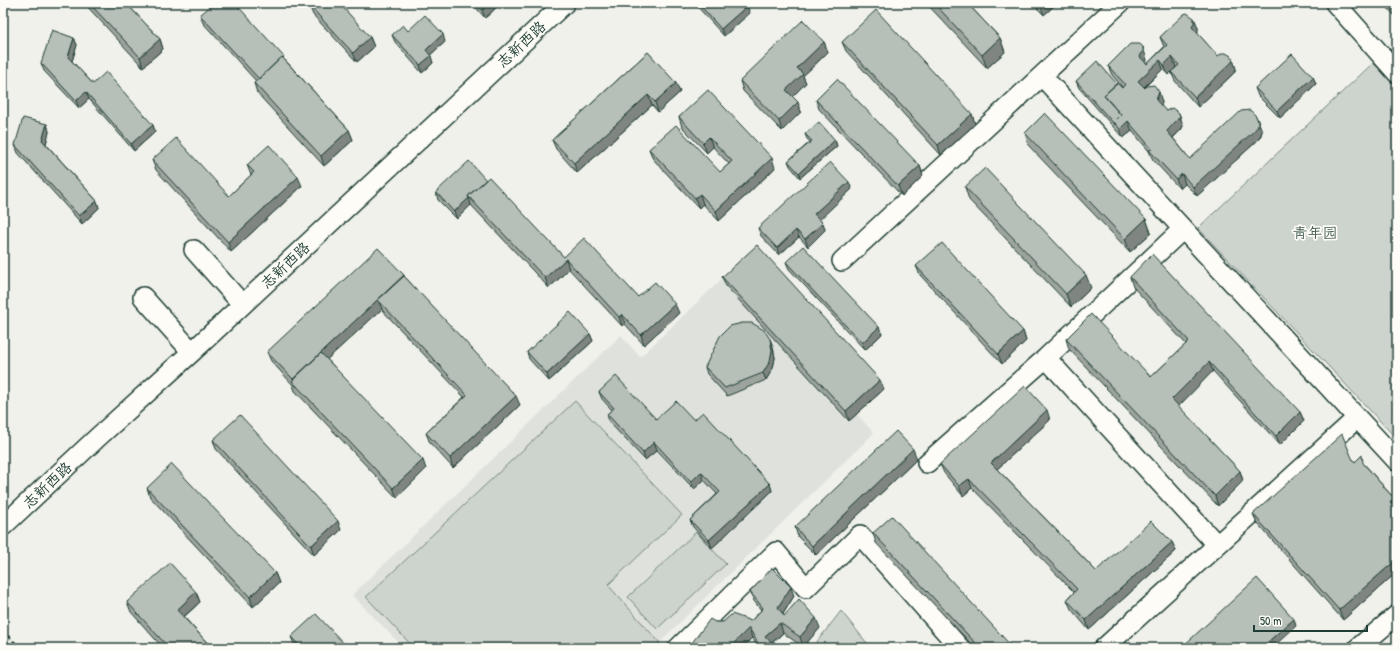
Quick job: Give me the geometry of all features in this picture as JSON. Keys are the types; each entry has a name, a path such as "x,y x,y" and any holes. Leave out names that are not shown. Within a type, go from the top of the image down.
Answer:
{"street":[{"name":"志新西路","path":"3,526 192,352 565,3"},
{"path":"842,261 1120,3"},
{"path":"1335,3 1397,73"},
{"path":"1042,76 1397,461"},
{"path":"927,463 1046,358 1183,229"},
{"path":"194,250 242,304"},
{"path":"143,297 192,352"},
{"path":"1046,358 1217,545"},
{"path":"1104,648 1357,418"},
{"path":"678,648 776,552 806,588 860,535 960,648"},
{"path":"1358,648 1397,615"}],"path":[{"path":"3,631 20,648"}],"shaded area":[{"path":"728,273 874,433 654,648 404,648 352,595 621,335 640,357"}],"green space":[{"name":"青年园","path":"1373,63 1397,86 1397,439 1198,228"},
{"path":"575,401 682,515 608,585 660,643 654,648 414,648 366,597"},
{"path":"696,532 726,564 657,629 628,597"},
{"path":"841,611 871,648 812,648"}],"building":[{"path":"89,3 126,3 160,39 140,57"},
{"path":"214,3 235,3 284,57 282,57 259,79 200,15"},
{"path":"312,3 339,3 370,37 353,53 309,5"},
{"path":"476,3 491,3 482,10"},
{"path":"698,3 745,3 747,6 721,29"},
{"path":"934,3 967,3 1000,38 982,55"},
{"path":"1390,3 1397,3 1397,11"},
{"path":"876,10 972,114 938,145 842,42"},
{"path":"1187,13 1194,18 1192,27 1218,56 1222,53 1226,53 1231,56 1233,60 1195,97 1171,72 1179,65 1172,57 1164,65 1160,60 1138,81 1145,88 1147,86 1154,85 1159,92 1156,100 1166,111 1172,108 1179,113 1180,116 1167,131 1190,159 1241,111 1250,110 1256,116 1258,121 1258,126 1254,131 1193,187 1182,174 1176,179 1149,150 1152,149 1128,121 1120,129 1114,122 1121,115 1104,95 1117,83 1122,88 1125,84 1108,66 1130,44 1140,44 1143,47 1140,57 1147,64 1167,45 1160,37 1184,14"},
{"path":"425,15 443,34 426,50 431,56 420,65 392,35 403,25 408,31"},
{"path":"803,20 824,42 797,68 803,74 786,90 798,102 779,121 740,81"},
{"path":"52,30 74,38 68,57 93,84 106,72 153,125 131,144 86,92 76,101 41,63"},
{"path":"648,52 676,83 655,102 648,95 574,163 552,140"},
{"path":"1292,54 1313,77 1277,111 1255,88"},
{"path":"282,57 349,130 321,156 254,83"},
{"path":"1097,61 1117,84 1104,95 1121,115 1114,122 1115,125 1076,81"},
{"path":"837,79 920,166 898,186 816,100"},
{"path":"708,90 772,158 716,211 700,194 695,198 649,149 676,125 720,172 732,161 709,137 703,143 679,117"},
{"path":"1045,113 1146,219 1125,239 1025,133"},
{"path":"23,118 47,124 42,140 97,201 79,216 15,145"},
{"path":"819,122 835,140 799,173 788,161 812,141 805,134"},
{"path":"176,138 229,196 254,172 247,165 269,145 298,177 228,242 152,160"},
{"path":"469,161 486,180 468,196 469,198 454,212 436,192"},
{"path":"830,162 849,182 814,214 823,223 805,239 796,230 777,248 758,228"},
{"path":"985,168 1086,275 1066,294 965,187"},
{"path":"489,177 564,257 584,238 638,297 655,282 675,304 641,335 622,314 619,317 566,259 545,278 468,196"},
{"path":"942,243 1023,331 998,354 916,266"},
{"path":"757,245 880,380 846,411 722,277"},
{"path":"803,246 879,327 862,343 786,262"},
{"path":"378,248 404,275 293,379 267,352"},
{"path":"1152,254 1300,412 1276,436 1209,362 1172,399 1240,471 1215,496 1066,339 1091,314 1151,377 1189,341 1130,277"},
{"path":"404,276 516,396 450,458 426,433 467,395 378,300"},
{"path":"570,312 590,334 547,374 527,352"},
{"path":"742,323 752,323 764,330 770,339 772,350 770,361 763,373 725,388 705,367 720,336 730,326"},
{"path":"321,353 423,460 393,488 292,381"},
{"path":"616,376 656,419 676,401 694,420 703,412 770,484 709,540 690,520 720,492 701,472 691,482 654,442 643,453 607,414 614,408 599,392"},
{"path":"1025,386 1047,410 991,463 1096,571 1151,521 1172,542 1086,620 1067,600 1077,589 969,479 959,486 940,464"},
{"path":"240,415 338,521 311,546 213,440"},
{"path":"896,431 913,449 812,546 795,527"},
{"path":"1342,434 1355,462 1362,455 1363,463 1391,495 1396,495 1390,503 1397,510 1397,559 1339,610 1253,514"},
{"path":"172,464 275,573 250,597 147,488"},
{"path":"892,516 1013,648 980,648 873,533"},
{"path":"170,563 196,592 177,610 212,648 169,648 127,602"},
{"path":"772,568 791,587 778,607 784,616 799,599 816,618 800,637 780,623 765,636 776,648 753,648 758,643 749,628 729,648 688,648 710,619 715,622 723,622 732,614 751,621 763,608 750,592"},
{"path":"1257,578 1294,619 1261,648 1181,648"},
{"path":"316,614 348,648 302,648 291,637"}]}
